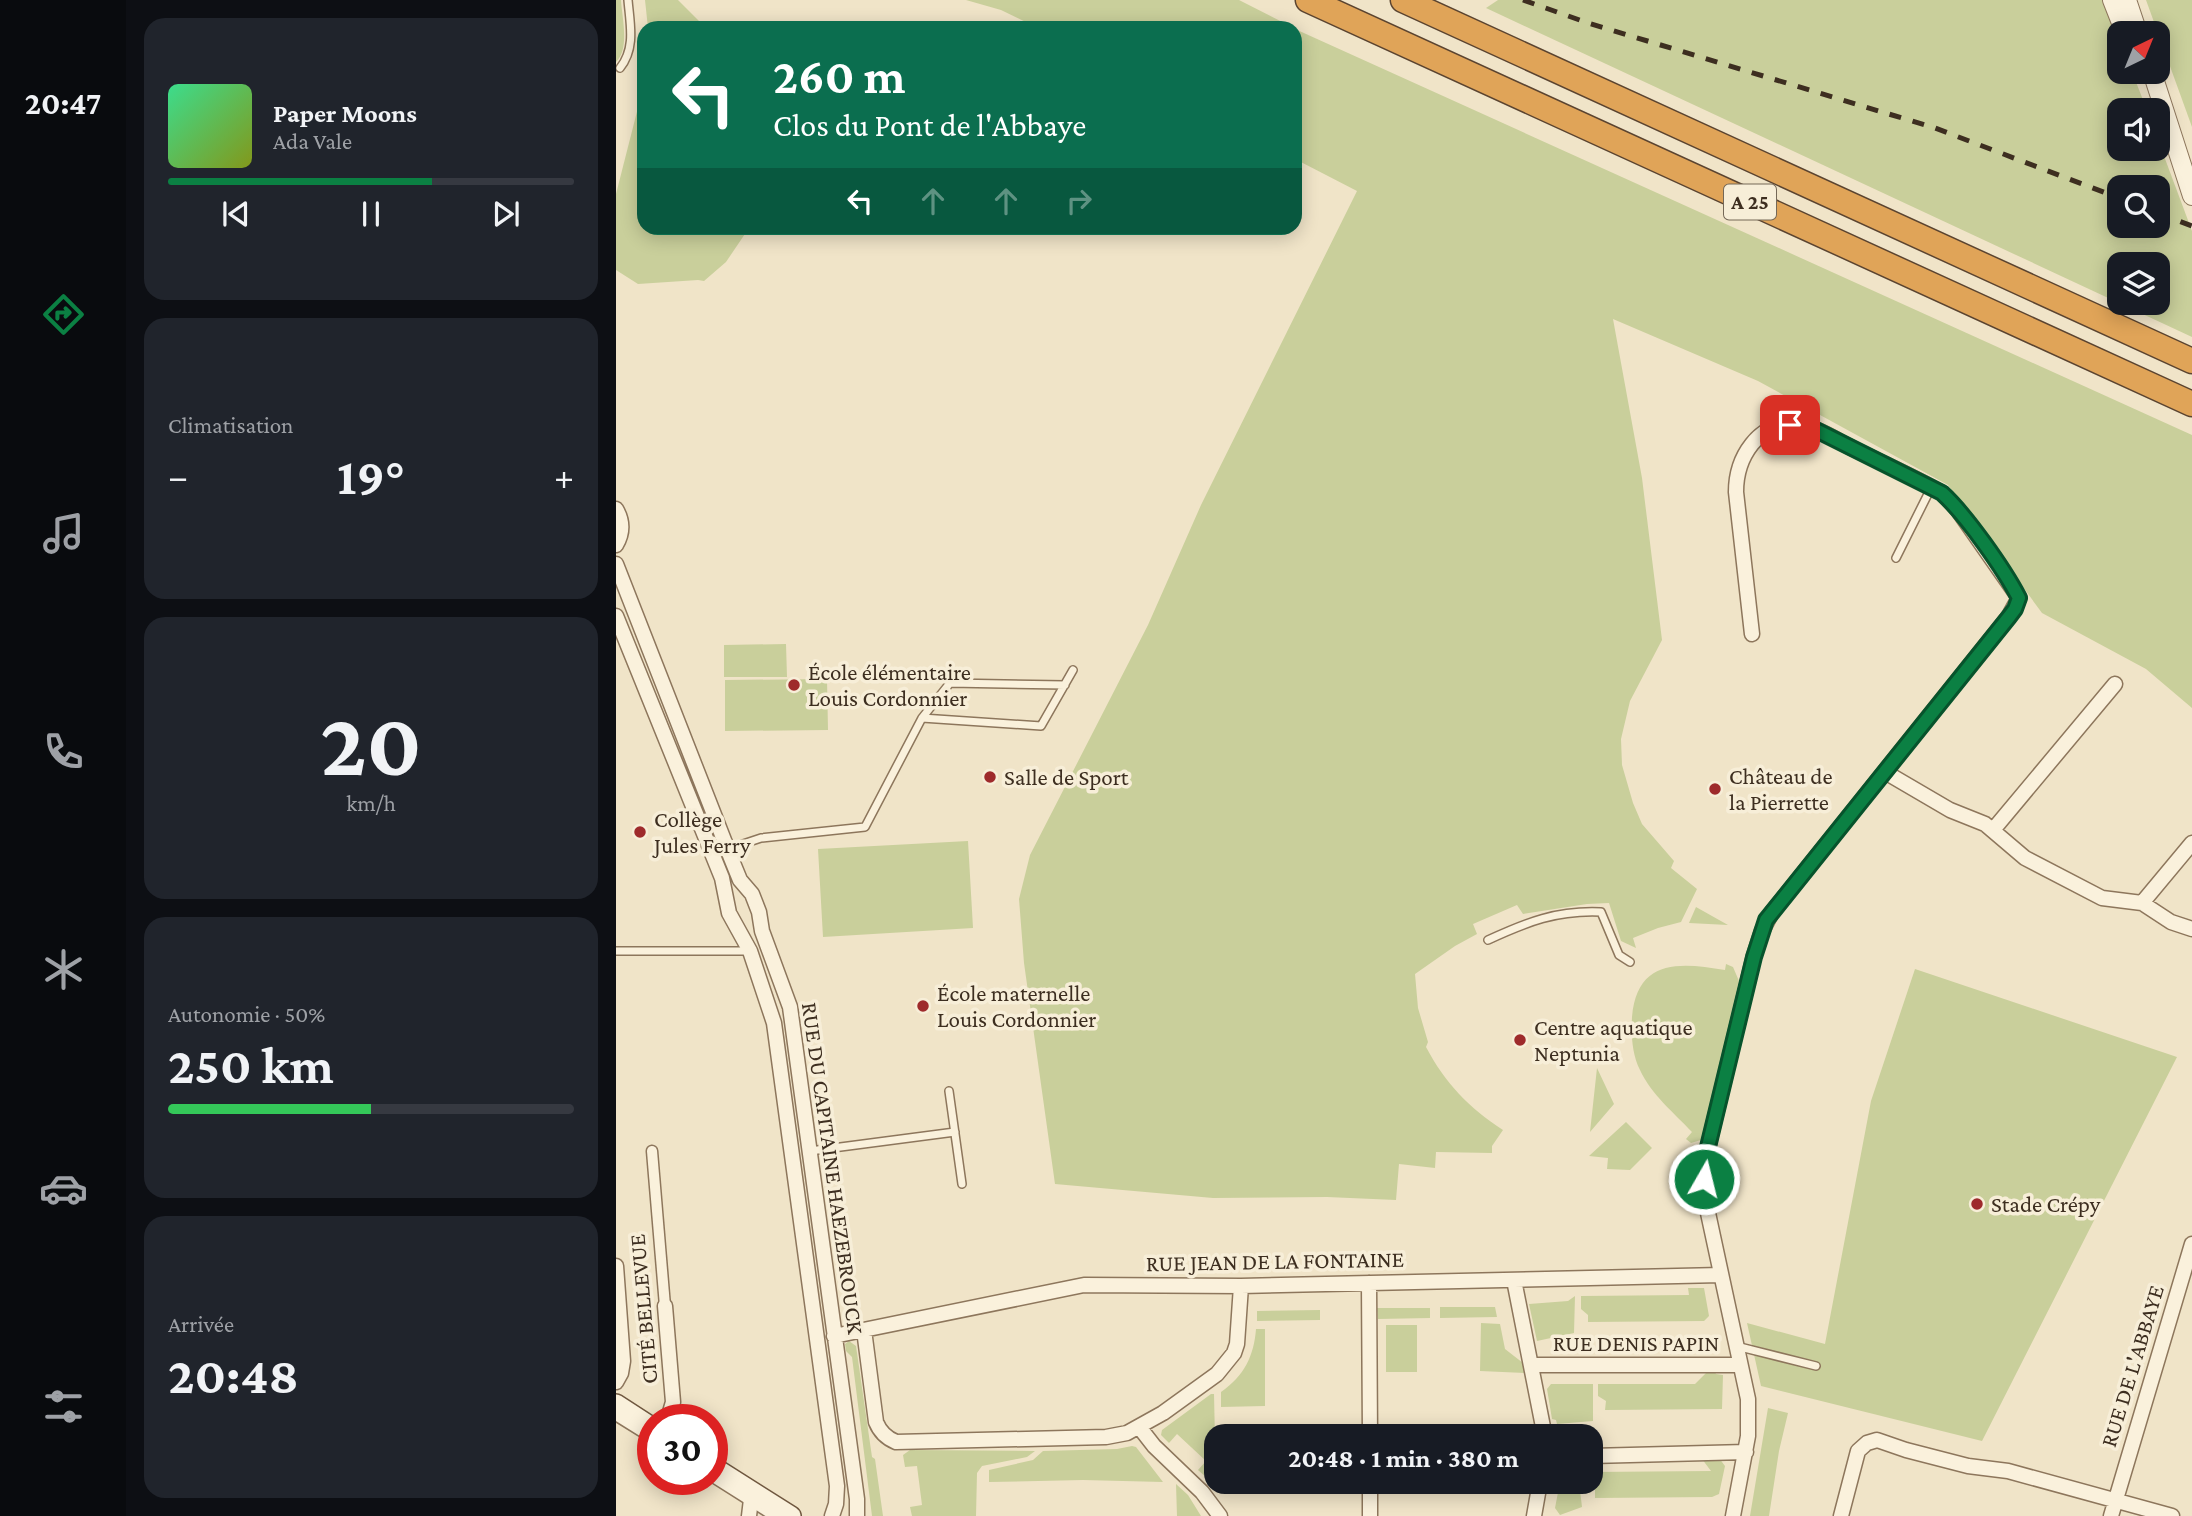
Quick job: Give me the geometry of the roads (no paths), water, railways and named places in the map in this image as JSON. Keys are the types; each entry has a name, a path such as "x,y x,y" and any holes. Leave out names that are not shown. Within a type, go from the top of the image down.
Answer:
{"highway":[{"name":"A 25","path":"1308,0 2192,404"},
{"name":"A 25","path":"1403,0 2192,361"}],"main road":[{"path":"616,1404 637,1418"},
{"path":"728,1482 750,1503 791,1516"}],"street":[{"path":"2112,0 2120,21"},
{"path":"2127,0 2134,21"},
{"path":"2156,84 2192,196"},
{"path":"2170,141 2180,162"},
{"path":"1733,1516 1746,1452 1748,1409 1704,1199 1705,1167 1757,945 1772,912 2009,617 2019,598 1957,509 1942,493 1806,427 1781,426 1760,435 1744,457 1736,481 1752,634"},
{"path":"616,509 622,525 617,546"},
{"name":"RUE DU CAPITAINE HAEZEBROUCK","path":"616,564 740,880 752,894 759,912 762,930 782,982 793,1023 857,1499 857,1516"},
{"name":"RUE DU CAPITAINE HAEZEBROUCK","path":"616,616 722,878 729,913 750,951 777,1036 837,1486 832,1516"},
{"path":"1993,830 2115,684"},
{"path":"1885,772 1950,810 1985,824 2025,858 2102,898 2142,902 2171,922 2192,929"},
{"path":"2142,902 2192,843"},
{"name":"CITÉ BELLEVUE","path":"652,1151 672,1404"},
{"name":"RUE DE L'ABBAYE","path":"2111,1516 2192,1244"},
{"path":"616,1266 623,1361 616,1382"},
{"name":"RUE JEAN DE LA FONTAINE","path":"834,1336 1075,1285 1241,1286 1721,1275"},
{"path":"1514,1280 1543,1424"},
{"path":"1369,1283 1370,1424"},
{"path":"864,1330 876,1422 883,1434 896,1442 1105,1437 1140,1428 1217,1374 1230,1360 1237,1344 1241,1286"},
{"name":"RUE DENIS PAPIN","path":"1532,1366 1740,1365"},
{"path":"1140,1428 1154,1446 1202,1492 1220,1516"},
{"path":"1841,1516 1856,1457 1863,1446 1872,1440 1968,1466 2008,1471 2172,1516"},
{"path":"1603,1456 1746,1452"},
{"path":"1370,1494 1370,1516"},
{"path":"1534,1516 1538,1494"}],"lane":[{"path":"620,68 630,52 628,0"},
{"path":"1896,558 1932,487"},
{"path":"922,718 1041,726 1073,670"},
{"path":"728,849 761,838 865,827 922,718 950,683 1065,685"},
{"path":"1488,940 1528,922 1550,916 1581,911 1601,912 1619,955 1630,962"},
{"path":"616,951 750,951"},
{"path":"764,989 782,982"},
{"path":"949,1091 962,1184"},
{"path":"810,1151 955,1132"},
{"path":"1735,1346 1816,1366"},
{"path":"616,1417 637,1430"},
{"path":"728,1489 772,1516"}],"railway":[{"path":"1523,0 1588,23 1935,128 2107,193"},
{"path":"2170,218 2192,226"}],"place":[{"name":"École élémentaire Louis Cordonnier","path":"794,685"},
{"name":"Salle de Sport","path":"990,777"},
{"name":"Château de la Pierrette","path":"1715,789"},
{"name":"Collège Jules Ferry","path":"640,832"},
{"name":"École maternelle Louis Cordonnier","path":"923,1006"},
{"name":"Centre aquatique Neptunia","path":"1520,1040"},
{"name":"Stade Crépy","path":"1977,1204"}]}
